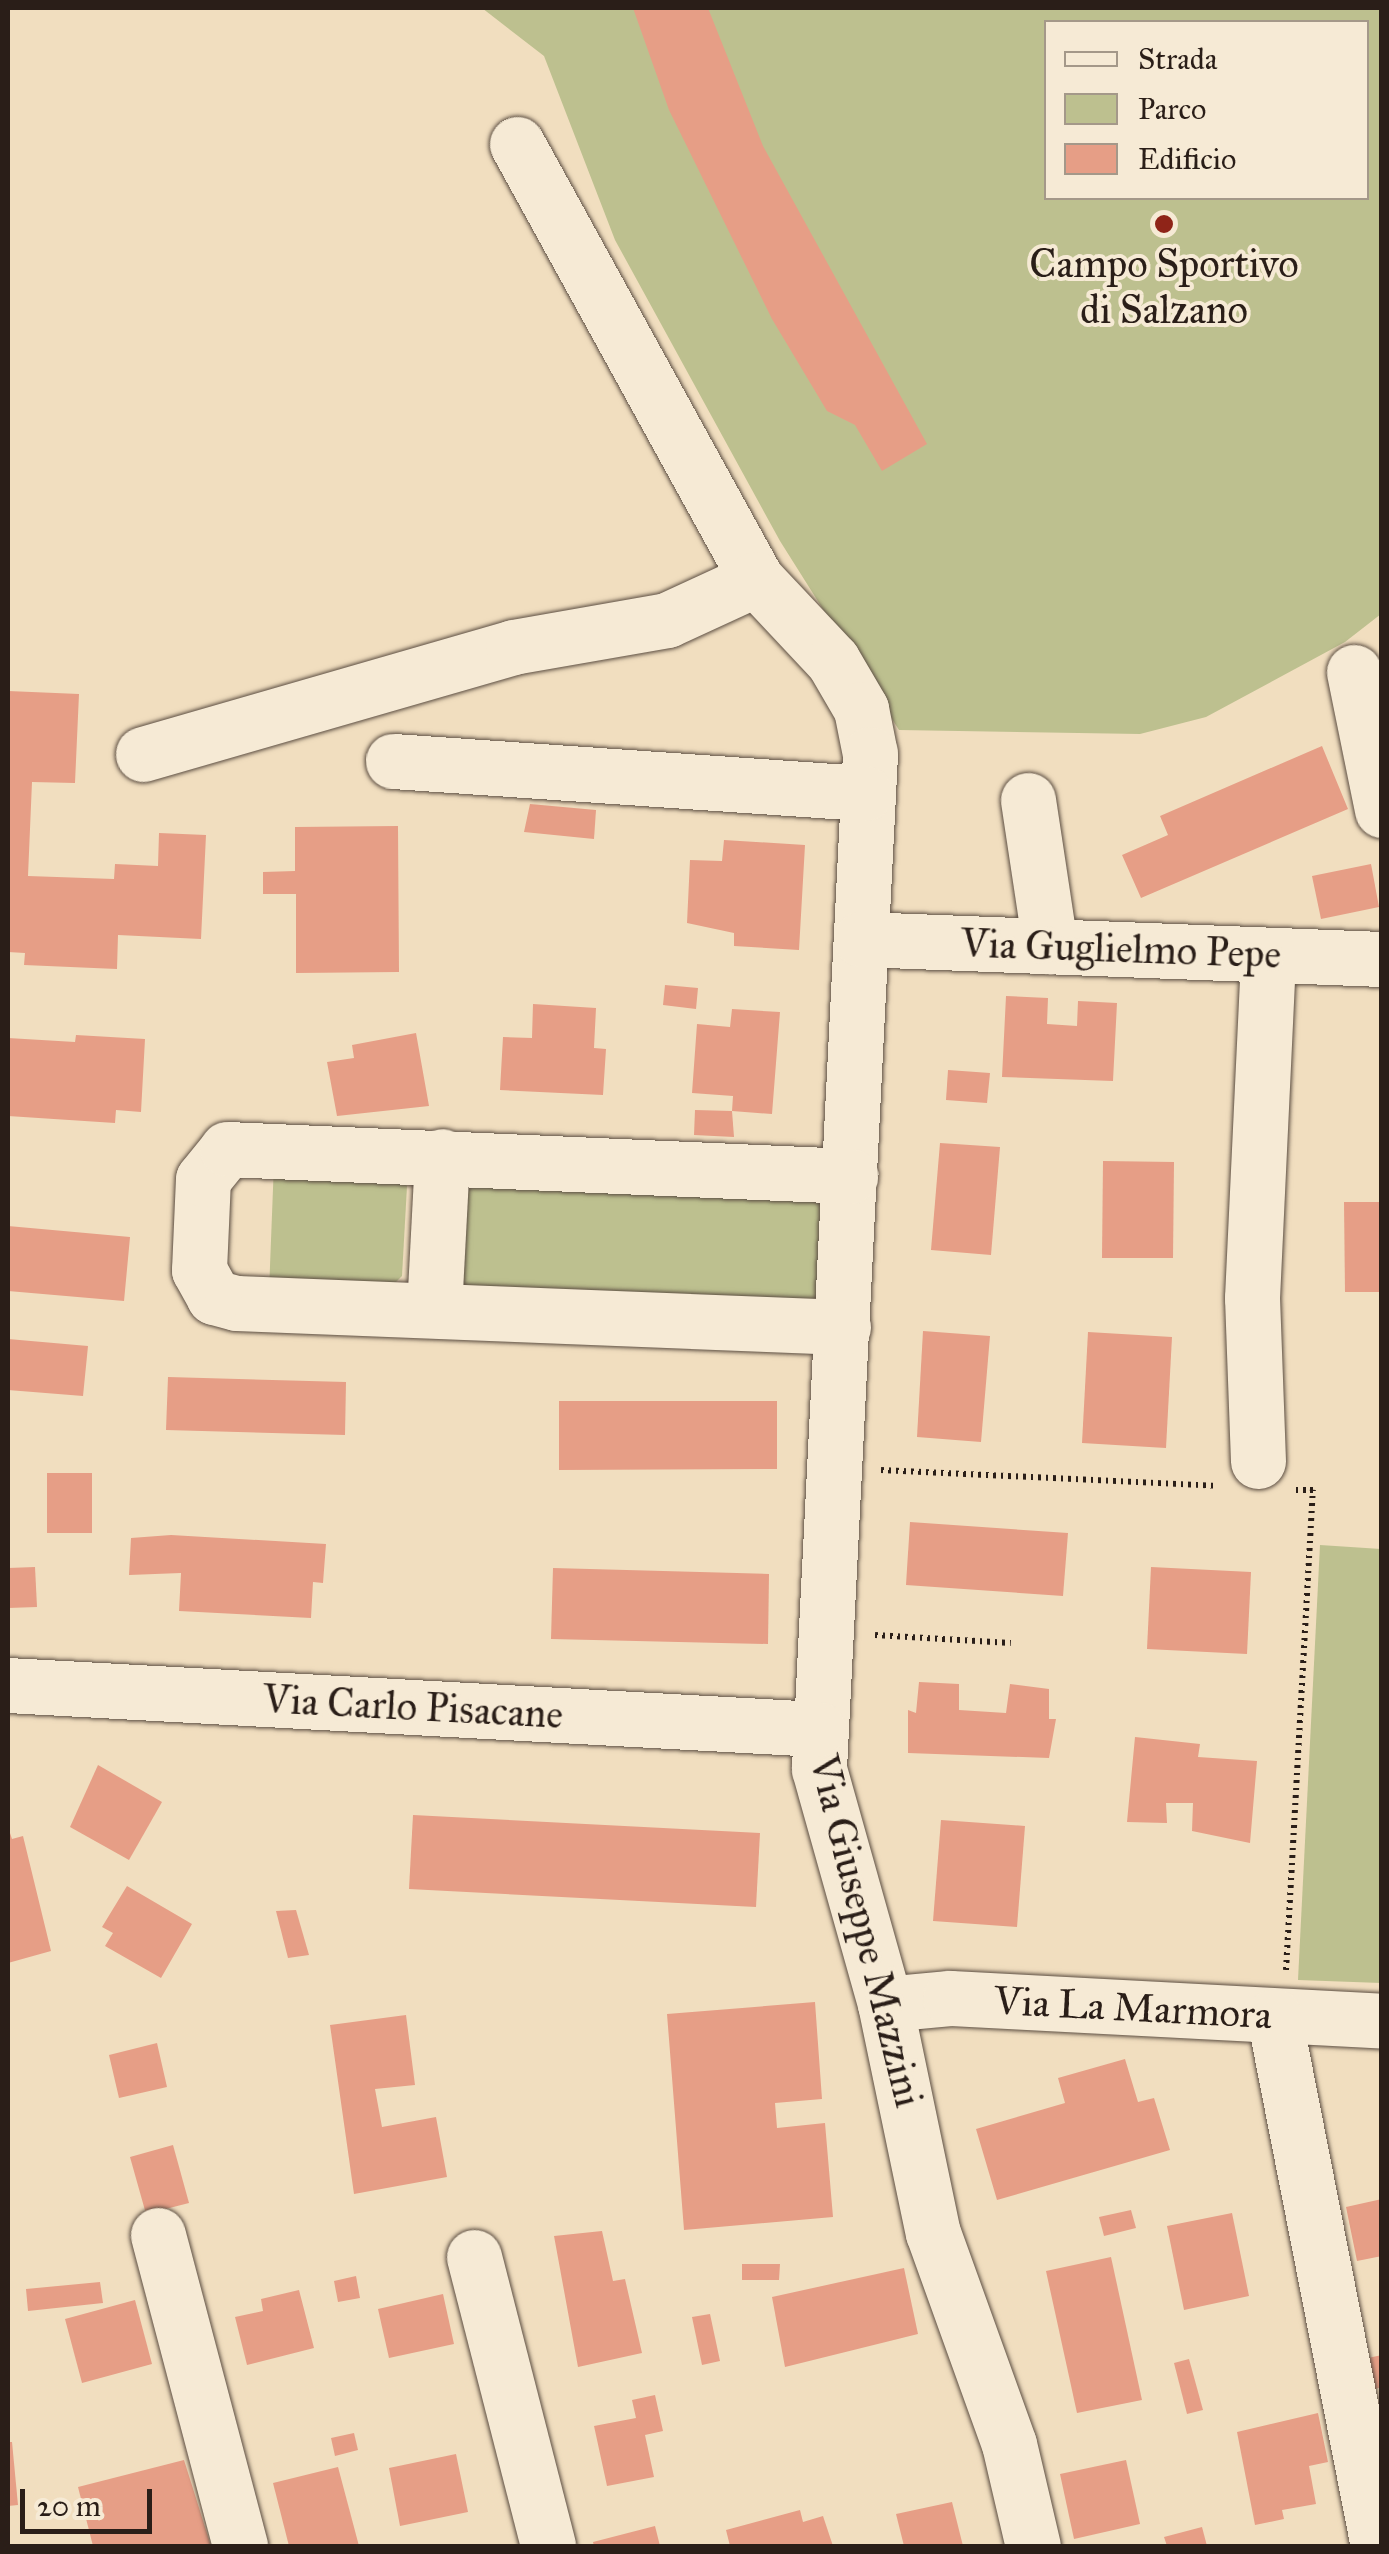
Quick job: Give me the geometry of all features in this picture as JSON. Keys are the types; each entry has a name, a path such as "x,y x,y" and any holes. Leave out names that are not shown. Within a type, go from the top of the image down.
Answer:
{"street":[{"name":"Via Giuseppe Mazzini","path":"517,144 756,578 832,661 861,709 870,754 865,793 829,1632 818,1729 819,1768 885,2004 933,2232 1009,2444 1032,2546"},
{"path":"143,754 512,647 668,620 756,578"},
{"path":"1354,672 1382,810"},
{"path":"392,761 865,793"},
{"path":"1028,800 1050,946"},
{"name":"Via Guglielmo Pepe","path":"861,939 1382,959"},
{"path":"1255,1479 1252,1298 1268,956"},
{"path":"844,1327 214,1297 199,1270 203,1179 210,1162 228,1149 850,1176"},
{"path":"434,1310 442,1156"},
{"name":"Via Carlo Pisacane","path":"8,1685 818,1729"},
{"name":"Via La Marmora","path":"885,2004 950,1998 1280,2001 1382,2021"},
{"path":"1280,2001 1378,2546"},
{"path":"158,2235 240,2546"},
{"path":"474,2257 548,2546"}],"path":[{"path":"834,1468 1255,1479 1313,1490 1280,2001"},
{"path":"829,1632 1011,1644"}],"green space":[{"path":"482,8 1381,8 1381,614 1345,642 1206,717 1140,734 899,730 780,541 615,240 544,56"},
{"path":"274,1163 391,1168 407,1186 402,1276 382,1296 269,1292"},
{"path":"803,1183 824,1206 820,1302 459,1296 448,1186"},
{"path":"1320,1545 1381,1549 1381,1983 1298,1980"}],"building":[{"path":"633,8 708,8 763,146 927,444 882,471 855,425 827,411 772,319 669,110"},
{"path":"8,691 79,694 75,783 32,782 28,876 114,879 115,864 158,866 159,833 206,835 201,939 118,935 117,969 24,965 25,953 8,952"},
{"path":"1322,746 1348,809 1141,898 1122,855 1168,835 1160,816"},
{"path":"530,804 596,810 594,839 524,832"},
{"path":"398,826 399,972 296,973 296,894 263,894 263,872 295,871 295,827"},
{"path":"724,840 805,845 799,950 734,946 734,933 687,923 690,860 722,861"},
{"path":"1371,864 1379,907 1321,919 1312,876"},
{"path":"665,985 698,988 696,1009 663,1005"},
{"path":"1006,996 1048,998 1047,1024 1077,1026 1078,1001 1117,1003 1113,1081 1002,1077"},
{"path":"533,1004 596,1008 594,1048 606,1049 603,1095 500,1090 503,1037 532,1038"},
{"path":"732,1009 780,1012 772,1114 732,1111 733,1096 692,1093 697,1024 730,1027"},
{"path":"416,1033 429,1106 337,1116 327,1062 354,1058 352,1045"},
{"path":"76,1035 145,1039 141,1112 116,1110 115,1123 8,1116 8,1038 75,1042"},
{"path":"948,1070 990,1073 987,1103 946,1100"},
{"path":"695,1110 732,1111 734,1137 694,1135"},
{"path":"940,1143 1000,1147 991,1255 931,1250"},
{"path":"1103,1161 1174,1162 1173,1258 1102,1258"},
{"path":"1344,1202 1382,1202 1382,1292 1345,1292"},
{"path":"8,1226 130,1237 124,1301 8,1291"},
{"path":"923,1331 990,1336 981,1442 917,1437"},
{"path":"1088,1332 1172,1337 1166,1448 1082,1443"},
{"path":"8,1339 88,1346 83,1396 8,1390"},
{"path":"168,1377 346,1382 345,1435 166,1430"},
{"path":"559,1401 777,1401 777,1469 559,1470"},
{"path":"47,1473 92,1473 92,1533 47,1533"},
{"path":"910,1522 1068,1533 1063,1596 906,1585"},
{"path":"171,1535 326,1544 323,1583 313,1582 311,1618 179,1611 181,1573 129,1575 131,1538"},
{"path":"35,1567 37,1607 8,1608 8,1568"},
{"path":"1151,1567 1251,1572 1247,1654 1147,1649"},
{"path":"553,1568 769,1574 768,1644 551,1639"},
{"path":"919,1682 959,1684 959,1710 1006,1713 1010,1684 1049,1689 1049,1719 1056,1719 1049,1758 908,1753 908,1710 916,1713"},
{"path":"1135,1737 1200,1744 1198,1757 1257,1761 1250,1843 1192,1831 1193,1803 1166,1803 1167,1823 1127,1822"},
{"path":"98,1765 162,1802 129,1860 70,1827"},
{"path":"413,1815 760,1833 756,1907 409,1889"},
{"path":"941,1820 1025,1826 1017,1927 933,1921"},
{"path":"8,1827 12,1839 23,1836 51,1951 8,1963"},
{"path":"127,1886 192,1924 161,1978 105,1946 113,1933 102,1927"},
{"path":"296,1910 309,1955 288,1958 276,1911"},
{"path":"815,2002 822,2099 775,2103 777,2128 825,2123 833,2217 684,2230 667,2014"},
{"path":"406,2015 415,2085 375,2089 382,2127 436,2117 447,2177 354,2194 330,2025"},
{"path":"157,2043 167,2087 119,2098 109,2055"},
{"path":"1125,2059 1138,2102 1154,2098 1170,2150 997,2200 976,2129 1065,2103 1058,2078"},
{"path":"173,2145 189,2203 146,2214 130,2157"},
{"path":"1382,2199 1382,2256 1357,2261 1346,2207"},
{"path":"1131,2210 1136,2228 1104,2236 1099,2217"},
{"path":"1232,2213 1249,2296 1184,2310 1167,2226"},
{"path":"602,2231 613,2281 625,2279 642,2353 578,2367 554,2236"},
{"path":"1111,2257 1142,2400 1077,2413 1046,2271"},
{"path":"742,2264 780,2264 779,2280 742,2280"},
{"path":"904,2268 918,2334 785,2367 772,2297"},
{"path":"356,2276 360,2298 338,2302 334,2281"},
{"path":"100,2282 103,2303 28,2311 26,2289"},
{"path":"299,2290 314,2348 247,2365 235,2317 263,2311 261,2299"},
{"path":"443,2294 454,2344 389,2358 378,2309"},
{"path":"135,2300 152,2364 82,2383 65,2319"},
{"path":"710,2314 720,2361 702,2365 692,2317"},
{"path":"1382,2355 1382,2387 1375,2389 1368,2358"},
{"path":"1189,2359 1203,2410 1187,2414 1174,2363"},
{"path":"655,2395 663,2431 645,2435 654,2477 607,2486 594,2426 636,2418 632,2400"},
{"path":"1318,2413 1328,2462 1309,2466 1316,2504 1282,2510 1284,2519 1255,2525 1237,2432"},
{"path":"354,2433 358,2450 335,2456 331,2438"},
{"path":"8,2442 12,2442 18,2505 8,2506"},
{"path":"456,2454 468,2512 400,2526 389,2468"},
{"path":"184,2460 211,2546 93,2546 78,2487"},
{"path":"1126,2460 1140,2524 1074,2539 1060,2474"},
{"path":"338,2467 359,2546 289,2546 273,2483"},
{"path":"952,2502 963,2546 904,2546 896,2514"},
{"path":"800,2510 803,2522 823,2516 833,2546 730,2546 726,2530"},
{"path":"655,2526 660,2546 594,2546 593,2542"},
{"path":"1202,2527 1207,2546 1167,2546 1164,2537"}],"place":[{"name":"Campo Sportivo di Salzano","path":"1164,224"}]}
